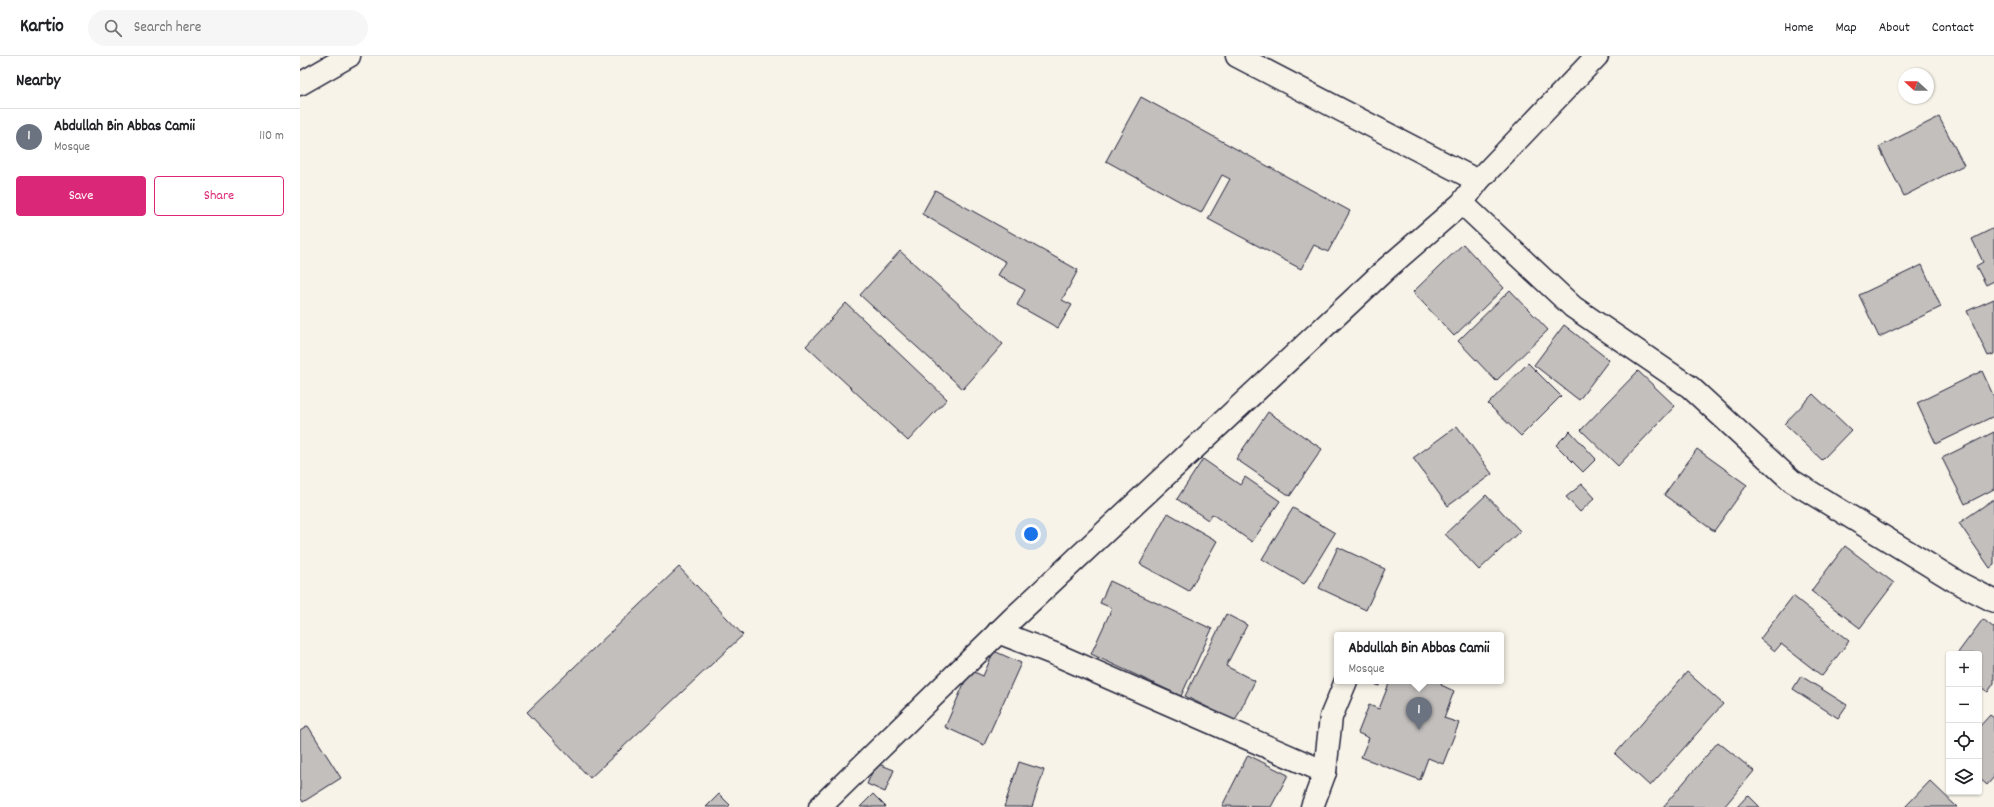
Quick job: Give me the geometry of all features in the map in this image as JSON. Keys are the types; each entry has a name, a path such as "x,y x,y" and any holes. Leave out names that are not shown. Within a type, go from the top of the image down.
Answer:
{"street":[{"path":"300,84 349,56"},
{"path":"1236,56 1478,181"},
{"path":"820,807 998,632 1386,269 1462,203 1478,181 1597,56"},
{"path":"1462,203 1573,307 1690,387 1792,481 1957,582 1994,601"},
{"path":"998,632 1064,658 1325,772"},
{"path":"1312,807 1325,772 1331,717 1345,684"}],"building":[{"path":"1141,97 1350,211 1328,252 1314,245 1301,269 1208,219 1230,179 1222,175 1201,213 1106,161"},
{"path":"1939,117 1964,165 1904,196 1879,147"},
{"path":"935,190 1078,270 1062,300 1072,305 1058,328 1017,305 1025,290 998,275 1006,262 922,214"},
{"path":"1994,228 1994,281 1986,285 1976,266 1983,262 1972,239"},
{"path":"1463,244 1504,288 1454,336 1413,292"},
{"path":"900,251 1003,344 963,389 860,295"},
{"path":"1922,265 1941,307 1879,337 1859,295"},
{"path":"1510,290 1548,330 1496,381 1458,341"},
{"path":"1994,299 1994,354 1988,356 1967,311"},
{"path":"846,303 947,399 908,441 806,346"},
{"path":"1564,325 1609,360 1579,400 1534,365"},
{"path":"1528,363 1561,396 1521,436 1488,404"},
{"path":"1638,371 1675,406 1618,466 1581,430"},
{"path":"1982,371 1994,397 1994,416 1936,444 1917,403"},
{"path":"1813,394 1851,430 1822,460 1784,424"},
{"path":"1268,412 1322,449 1290,496 1236,459"},
{"path":"1457,426 1492,474 1448,506 1413,458"},
{"path":"1570,431 1596,459 1583,472 1556,445"},
{"path":"1994,432 1994,489 1965,504 1942,458"},
{"path":"1697,449 1747,485 1714,531 1664,495"},
{"path":"1203,459 1240,485 1245,477 1280,501 1252,542 1212,514 1208,520 1177,499"},
{"path":"1582,484 1595,498 1580,512 1566,497"},
{"path":"1486,495 1520,531 1479,570 1445,534"},
{"path":"1994,499 1994,565 1990,568 1959,523"},
{"path":"1293,508 1335,533 1304,584 1262,559"},
{"path":"1168,513 1217,541 1189,591 1140,564"},
{"path":"1845,546 1894,583 1860,628 1811,591"},
{"path":"1338,547 1385,569 1366,610 1319,588"},
{"path":"679,567 743,635 590,778 527,712"},
{"path":"1110,581 1212,629 1181,696 1091,654 1112,608 1100,603"},
{"path":"1793,596 1849,641 1822,676 1781,644 1775,651 1760,639"},
{"path":"1226,614 1247,625 1226,666 1255,681 1235,721 1185,696"},
{"path":"1983,619 1994,628 1994,683 1988,692 1982,688 1982,651 1959,651"},
{"path":"994,651 1021,663 984,745 945,727 970,670 983,676"},
{"path":"1687,672 1723,704 1650,786 1615,754"},
{"path":"1801,676 1847,705 1838,718 1793,689"},
{"path":"1389,684 1441,684 1454,691 1444,718 1459,723 1443,764 1428,758 1420,780 1361,757 1369,738 1358,733 1369,705 1379,709"},
{"path":"1990,715 1994,718 1994,777 1987,785 1982,781 1982,724"},
{"path":"308,726 341,778 303,802 300,797 300,731"},
{"path":"1718,742 1754,771 1724,807 1663,807"},
{"path":"1248,755 1288,775 1271,807 1222,806"},
{"path":"1019,762 1044,770 1032,807 1004,807"},
{"path":"876,763 894,770 885,792 867,784"},
{"path":"1930,781 1957,807 1905,807"},
{"path":"719,794 730,805 728,807 706,807"},
{"path":"873,794 886,807 860,807"},
{"path":"1748,795 1760,807 1737,807"}],"place":[{"name":"Abdullah Bin Abbas Camii","path":"1419,730"}]}
